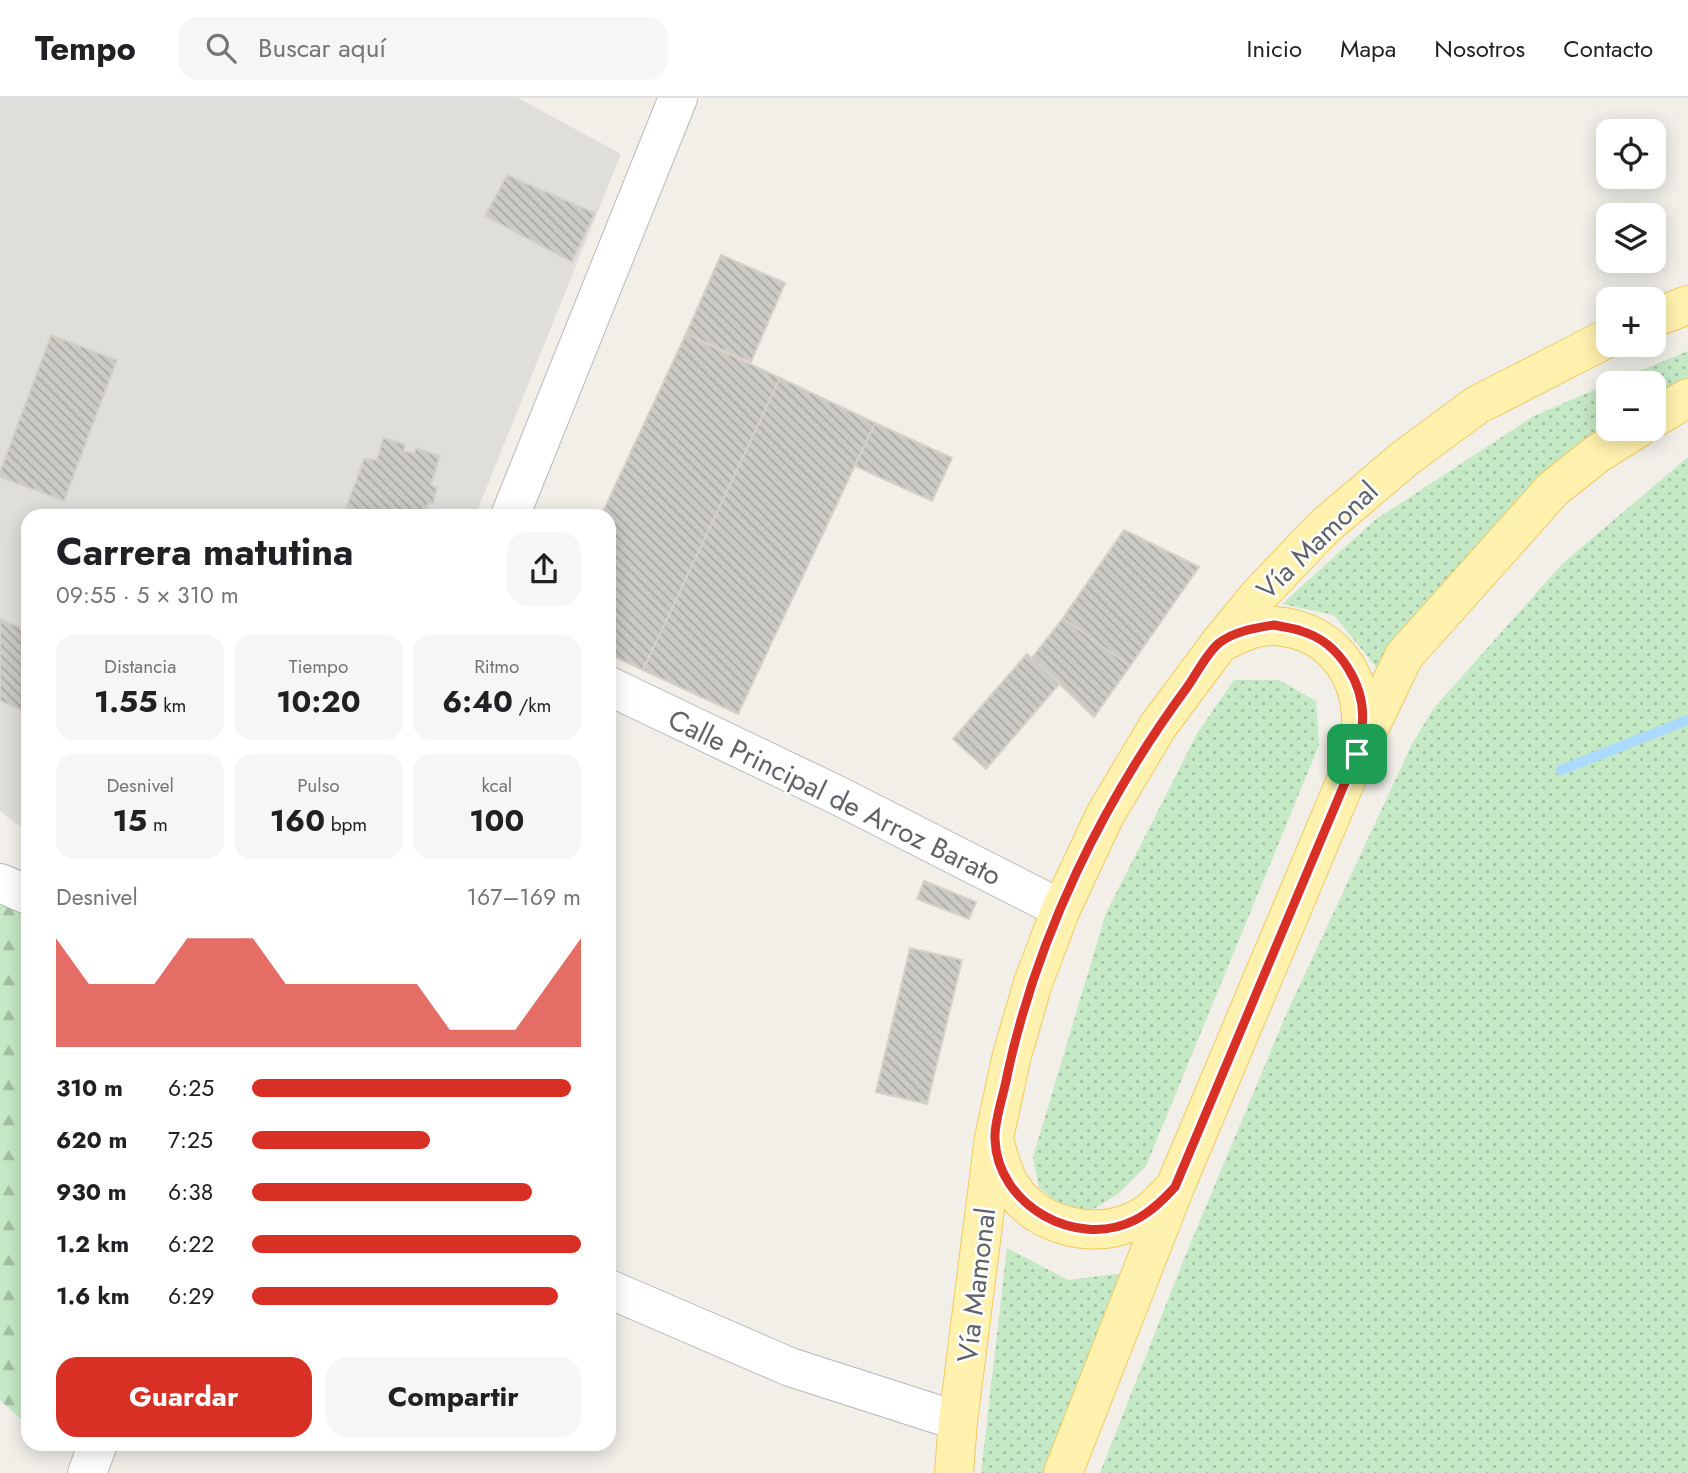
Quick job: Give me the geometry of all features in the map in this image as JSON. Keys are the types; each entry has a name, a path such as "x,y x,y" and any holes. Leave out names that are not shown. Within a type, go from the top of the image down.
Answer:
{"main road":[{"path":"1666,313 1688,305"},
{"name":"Vía Mamonal","path":"954,1473 958,1421 994,1138 1011,1059 1029,996 1061,909 1105,815 1158,726 1219,644 1259,594 1324,527 1404,459 1478,405 1596,344"},
{"path":"1666,411 1688,398"},
{"path":"1063,1473 1175,1187 1357,754 1404,656 1553,489 1618,441"},
{"path":"1219,644 1245,630 1274,625 1304,631 1329,646 1349,668 1360,695 1363,725 1357,754"},
{"path":"994,1138 1000,1164 1012,1189 1030,1208 1067,1226 1107,1229 1133,1221 1156,1207 1175,1187"}],"street":[{"path":"513,509 678,98"},
{"name":"Calle Principal de Arroz Barato","path":"616,689 839,796 1061,909"},
{"path":"0,883 21,892"},
{"path":"616,1292 790,1367 958,1421"},
{"path":"87,1473 96,1451"}],"shaded area":[{"path":"0,98 518,98 621,154 478,509 21,509 21,828 0,811"}],"green space":[{"path":"1688,351 1688,384 1666,398 1666,371 1639,371"},
{"path":"1596,389 1597,441 1384,677 1334,615 1282,604 1375,520 1534,416"},
{"path":"1688,457 1688,1473 1100,1473 1184,1259 1285,1017 1412,744 1434,708 1562,564"},
{"path":"1234,680 1279,680 1316,701 1319,745 1146,1166 1118,1194 1092,1210 1061,1205 1039,1188 1033,1157 1106,913 1198,732"},
{"path":"0,863 21,880 21,1419 0,1400"},
{"path":"1007,1248 1068,1280 1125,1273 1044,1473 981,1473"}],"building":[{"path":"507,175 595,213 572,262 485,216"},
{"path":"721,255 785,283 751,362 686,334"},
{"path":"686,334 780,378 643,670 616,657 616,509 604,509"},
{"path":"51,335 117,360 64,501 0,477"},
{"path":"780,378 875,423 738,714 643,670"},
{"path":"875,423 952,458 932,501 855,466"},
{"path":"383,438 405,444 404,451 414,454 416,448 440,456 431,485 437,488 433,504 428,503 427,509 346,508 364,459 377,460"},
{"path":"1124,530 1199,567 1130,666 1063,618"},
{"path":"1063,618 1130,666 1094,717 1032,658"},
{"path":"0,619 21,628 21,710 0,701"},
{"path":"1027,654 1060,683 986,769 953,739"},
{"path":"924,881 976,902 969,919 917,899"},
{"path":"910,948 962,960 927,1104 876,1092"}],"waterway":[{"path":"1561,770 1688,720"}],"route":[{"path":"1274,625 1304,631 1329,646 1349,668 1360,695 1363,725 1357,754 1175,1187 1156,1207 1133,1221 1107,1229 1080,1229 1054,1222 1030,1208 1012,1189 1000,1164 994,1138 1011,1059 1033,983 1061,909 1105,815 1158,726 1219,644 1245,630 1274,625"}]}
